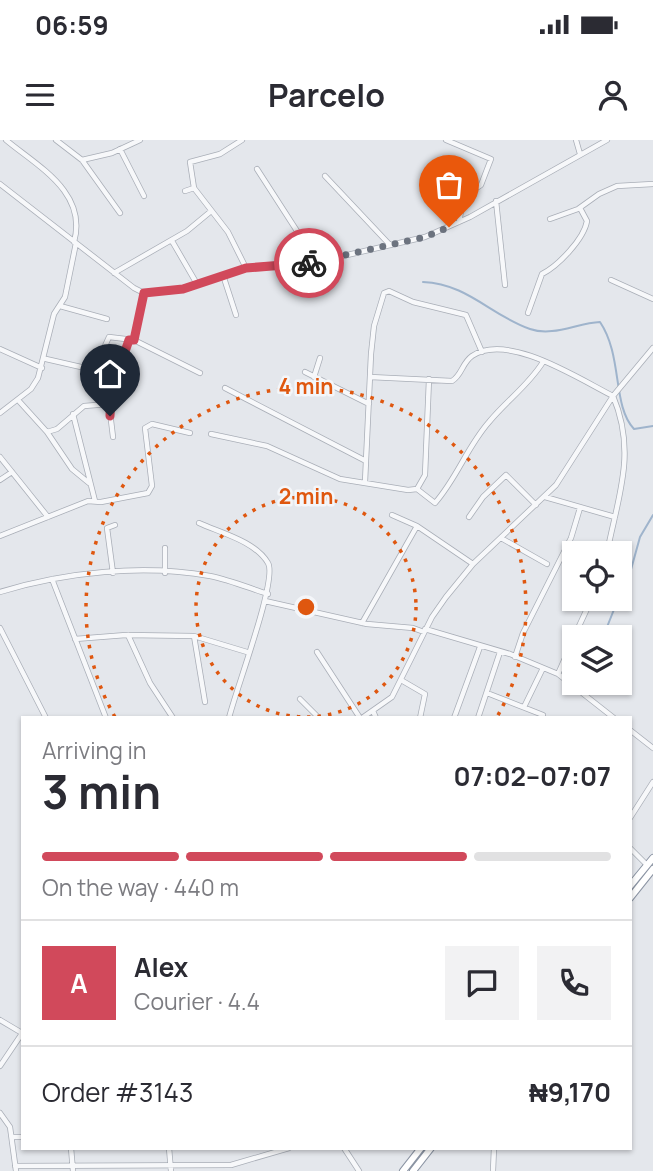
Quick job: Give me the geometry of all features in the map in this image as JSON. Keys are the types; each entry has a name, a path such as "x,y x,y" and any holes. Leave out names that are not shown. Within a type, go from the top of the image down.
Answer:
{"highway":[{"path":"632,895 653,858"},
{"path":"632,884 650,867"},
{"path":"403,1171 419,1150"},
{"path":"413,1171 429,1150"}],"street":[{"path":"0,413 31,389 46,359 54,314 65,297 77,222 66,191 46,170 6,140"},
{"path":"82,160 140,140"},
{"path":"242,140 220,154 190,162 194,188 228,232 246,268"},
{"path":"446,140 491,159 481,185 464,196 460,222"},
{"path":"576,140 580,154"},
{"path":"0,184 114,273 144,293 173,291 246,268 317,262 425,237 460,222 607,140"},
{"path":"61,141 82,160 120,213"},
{"path":"120,149 144,196"},
{"path":"257,169 317,262"},
{"path":"325,176 390,245"},
{"path":"550,219 580,208 617,186 653,184"},
{"path":"184,191 194,188"},
{"path":"496,201 505,285"},
{"path":"528,313 542,274 557,264 586,229 587,221 580,208"},
{"path":"114,273 172,241 210,212"},
{"path":"172,241 197,284"},
{"path":"223,275 236,315"},
{"path":"611,280 653,299"},
{"path":"365,482 364,460 374,326 382,298 389,292 466,315 482,352"},
{"path":"113,437 109,404 144,293"},
{"path":"60,306 107,318"},
{"path":"46,359 94,370 109,337 131,340 200,373"},
{"path":"364,716 392,697 425,631 473,564 565,474 619,386 653,348"},
{"path":"0,349 42,368"},
{"path":"370,377 452,382 466,361 482,352 520,351 613,396 622,423 626,459 609,541"},
{"path":"314,377 320,358"},
{"path":"211,434 267,446 340,479 408,490 419,489 435,503 450,486 469,447 490,420 526,387 543,362"},
{"path":"305,372 369,404"},
{"path":"419,489 425,474 429,379"},
{"path":"225,388 364,460"},
{"path":"18,400 47,432 72,469 90,484"},
{"path":"47,432 57,429 84,406 109,404"},
{"path":"73,414 95,501"},
{"path":"0,536 88,501 151,491 145,436 148,426 152,424 190,433"},
{"path":"0,457 48,517"},
{"path":"0,480 12,472"},
{"path":"469,517 483,497 506,475 536,505"},
{"path":"544,497 614,517"},
{"path":"515,657 523,633 570,538 580,508"},
{"path":"393,515 416,526 473,564"},
{"path":"199,523 244,542 265,559 270,568 268,594 247,652 230,716"},
{"path":"113,573 107,528 115,525"},
{"path":"362,623 416,526"},
{"path":"501,538 547,564"},
{"path":"165,548 165,573"},
{"path":"0,592 52,579 113,573 165,573 212,576 268,594"},
{"path":"52,579 105,716"},
{"path":"265,601 362,623 413,628 500,652 558,674 611,716"},
{"path":"0,628 45,716"},
{"path":"75,639 128,635 194,636 247,652"},
{"path":"128,635 150,682 172,716"},
{"path":"194,636 205,702"},
{"path":"455,716 480,647"},
{"path":"317,652 360,716"},
{"path":"479,716 500,652"},
{"path":"558,674 562,665"},
{"path":"524,707 543,667"},
{"path":"401,680 425,694 420,716"},
{"path":"488,693 543,715"},
{"path":"300,699 316,716"},
{"path":"373,711 375,716"},
{"path":"632,732 653,748"},
{"path":"632,815 653,782"},
{"path":"632,850 650,867"},
{"path":"0,1020 21,1034"},
{"path":"0,1066 21,1036"},
{"path":"0,1113 10,1127 16,1168 118,1169 231,1164 282,1150"},
{"path":"12,1137 21,1137"},
{"path":"71,1150 73,1169"},
{"path":"169,1150 170,1168"},
{"path":"345,1150 359,1171"},
{"path":"494,1150 495,1171"}],"waterway":[{"path":"423,282 453,288 530,329 556,331 600,322 612,350 627,419 634,429 653,426"},
{"path":"608,625 615,607 622,602 640,537 653,515"}],"way so far":[{"path":"309,263 425,237 449,227"}],"route":[{"path":"110,416 111,392 129,340 134,340 144,293 183,289 246,268 309,263"}]}
